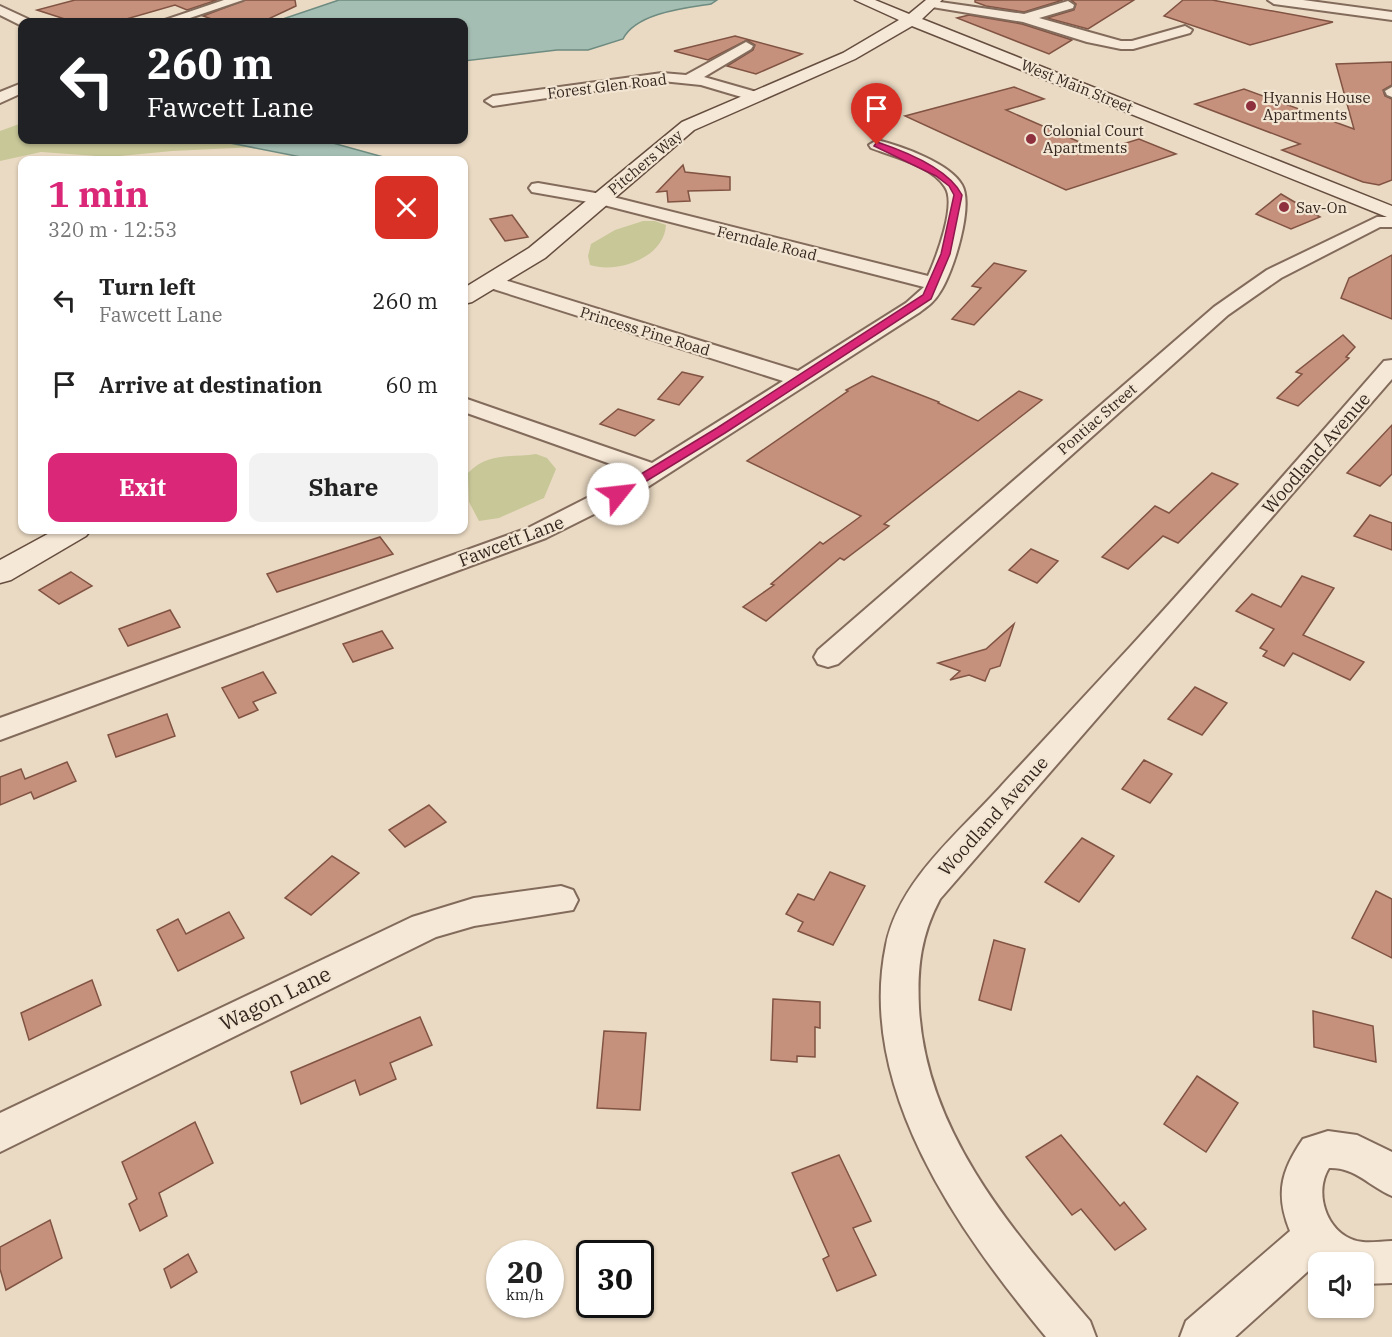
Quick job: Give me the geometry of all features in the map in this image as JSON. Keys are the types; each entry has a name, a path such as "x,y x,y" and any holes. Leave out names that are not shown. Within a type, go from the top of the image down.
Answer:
{"main road":[{"name":"West Main Street","path":"862,0 1392,213"},
{"name":"Pitchers Way","path":"468,295 537,253 688,126 840,60 911,20 933,2"},
{"path":"0,573 69,534"}],"street":[{"path":"0,5 10,0"},
{"path":"179,18 237,0"},
{"path":"1274,0 1307,2 1392,16"},
{"path":"933,2 1025,18 1092,39 1121,45 1133,45 1185,30"},
{"path":"1025,18 1068,5"},
{"path":"0,10 18,19"},
{"path":"690,79 746,45"},
{"name":"Forest Glen Road","path":"493,101 662,77 690,79 755,96"},
{"path":"0,98 18,89"},
{"name":"Fawcett Lane","path":"0,729 537,533 578,515 655,472 922,302 935,284 958,202 956,190 945,178 931,169 877,145"},
{"path":"538,188 601,199"},
{"name":"Ferndale Road","path":"601,199 780,247 935,284"},
{"name":"Pontiac Street","path":"828,657 1221,311 1290,265 1377,222 1392,222"},
{"name":"Princess Pine Road","path":"491,282 800,379"},
{"name":"Woodland Avenue","path":"1074,1337 1011,1259 982,1218 955,1177 928,1127 907,1057 899,1006 901,956 907,930 928,888 1158,634 1392,366"},
{"path":"468,406 655,472"},
{"name":"Wagon Lane","path":"0,1133 424,927 457,914 487,907 561,900"},
{"path":"1337,1252 1317,1235 1304,1212 1299,1186 1302,1172 1317,1152 1341,1148 1360,1154 1392,1176"},
{"path":"1202,1337 1317,1235"},
{"path":"1374,1263 1392,1262"}],"shaded area":[{"path":"339,0 717,0 711,4 662,13 639,23 629,30 623,39 588,50 557,50 468,61 468,18 286,18"},
{"path":"18,124 18,144 239,144 257,147 120,156 41,152 0,161 0,131"},
{"path":"235,144 336,144 380,156 296,156"},
{"path":"643,221 655,221 666,225 663,237 648,255 625,265 601,267 590,265 588,256 591,244 615,230"},
{"path":"536,454 547,458 556,469 544,498 499,518 479,521 469,502 468,473 476,466 492,459"}],"building":[{"path":"75,0 217,0 187,10 175,5 130,18 62,18 37,10"},
{"path":"245,0 295,0 296,6 270,18 209,18 203,16"},
{"path":"975,0 1063,0 1024,12 986,6"},
{"path":"1071,0 1134,0 1088,29 1047,18 1074,10 1076,4"},
{"path":"1183,0 1212,0 1333,22 1250,45 1164,16"},
{"path":"969,15 1022,24 1072,40 1049,54 957,18"},
{"path":"735,36 802,54 756,74 727,66 753,50 755,45 747,40 708,60 674,51"},
{"path":"1392,62 1392,85 1383,90 1385,96 1392,99 1392,180 1379,185 1363,182 1282,150 1300,144 1195,104 1244,89 1354,129 1336,64"},
{"name":"Colonial Court Apartments","path":"1014,87 1044,99 1006,110 1100,151 1139,139 1176,154 1066,190 905,116"},
{"path":"683,165 685,172 730,177 730,190 688,191 690,201 668,202 667,191 657,192"},
{"name":"Sav-On","path":"1281,194 1320,217 1291,229 1256,214"},
{"path":"512,215 528,237 505,241 490,219"},
{"path":"1392,255 1392,319 1341,298 1349,278"},
{"path":"994,263 1026,271 974,325 952,319 981,288 972,286"},
{"path":"1343,335 1355,347 1346,357 1349,358 1298,406 1277,398 1302,374 1296,372"},
{"path":"682,372 703,377 679,405 658,399"},
{"path":"872,376 939,402 978,421 1019,391 1042,400 884,524 889,526 844,560 840,558 766,621 743,607 774,585 771,584 820,542 823,544 861,516 747,461 848,391 846,390"},
{"path":"618,409 654,420 635,436 600,424"},
{"path":"1392,425 1392,474 1380,486 1347,473"},
{"path":"1212,473 1238,484 1178,543 1163,536 1128,569 1102,557 1155,506 1169,513"},
{"path":"1370,515 1392,523 1392,550 1354,536"},
{"path":"380,537 393,554 277,592 267,574"},
{"path":"1031,549 1058,561 1037,583 1009,570"},
{"path":"71,572 92,586 59,604 39,590"},
{"path":"1302,576 1334,588 1303,635 1364,662 1350,680 1293,653 1284,666 1263,656 1267,651 1260,648 1274,629 1236,611 1252,594 1281,607"},
{"path":"170,610 180,627 128,646 119,629"},
{"path":"1014,624 1000,666 990,669 985,681 969,675 950,680 960,671 938,663 986,649"},
{"path":"382,631 393,648 353,662 343,644"},
{"path":"263,672 276,693 253,702 258,710 239,718 222,688"},
{"path":"1195,687 1227,703 1202,735 1168,719"},
{"path":"167,714 175,736 116,757 108,735"},
{"path":"1144,760 1172,774 1150,803 1122,789"},
{"path":"67,762 76,781 34,799 31,792 0,805 0,777 21,769 25,779"},
{"path":"429,805 446,822 405,847 389,830"},
{"path":"1082,838 1114,856 1079,902 1045,882"},
{"path":"332,856 359,873 311,915 285,898"},
{"path":"830,872 865,886 833,945 798,931 803,922 786,914 798,894 814,900"},
{"path":"1376,891 1392,899 1392,958 1352,938"},
{"path":"229,912 244,938 178,971 157,930 178,919 186,934"},
{"path":"994,940 1025,949 1011,1010 979,1000"},
{"path":"92,980 101,1005 29,1040 21,1013"},
{"path":"773,999 820,1002 820,1028 815,1027 815,1057 797,1056 797,1062 771,1060"},
{"path":"1313,1011 1373,1026 1376,1062 1314,1047"},
{"path":"420,1017 432,1045 390,1063 396,1079 360,1095 355,1080 301,1104 291,1072"},
{"path":"604,1031 646,1033 640,1110 597,1108"},
{"path":"1197,1076 1238,1103 1206,1152 1164,1124"},
{"path":"195,1122 213,1163 159,1193 167,1216 140,1231 129,1204 137,1199 122,1162"},
{"path":"1061,1135 1120,1206 1124,1202 1146,1229 1115,1250 1081,1209 1072,1215 1026,1157"},
{"path":"839,1155 871,1221 853,1228 876,1275 837,1291 823,1259 829,1256 792,1173"},
{"path":"50,1220 62,1258 6,1290 0,1269 0,1247"},
{"path":"188,1254 197,1272 171,1288 164,1269"}],"place":[{"name":"Hyannis House Apartments","path":"1251,106"},
{"name":"Colonial Court Apartments","path":"1031,139"},
{"name":"Sav-On","path":"1284,207"}],"route":[{"path":"618,494 910,310 922,302 933,289 945,254 958,195 952,184 931,169 877,145"}]}
